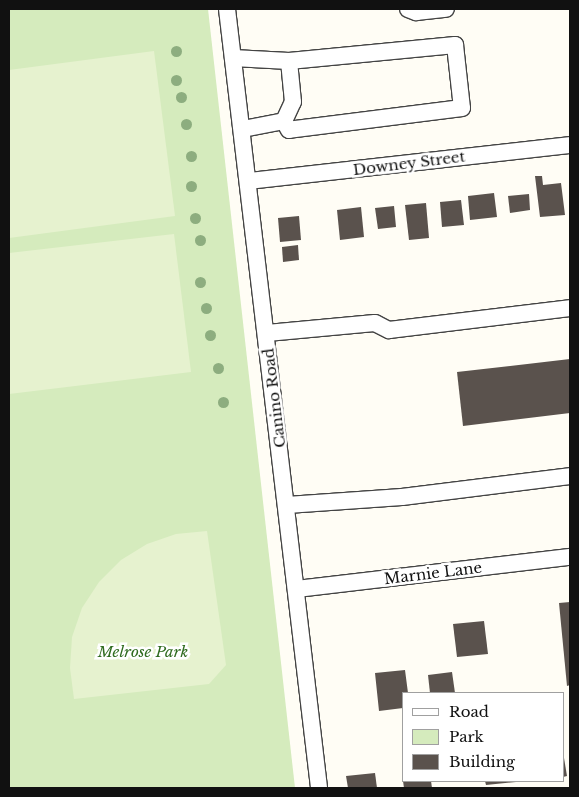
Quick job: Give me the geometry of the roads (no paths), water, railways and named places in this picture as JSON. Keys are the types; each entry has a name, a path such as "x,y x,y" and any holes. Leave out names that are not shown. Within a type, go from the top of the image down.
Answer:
{"street":[{"name":"Canino Road","path":"227,9 243,129 319,788"},
{"path":"408,9 416,12 446,9"},
{"path":"233,58 289,61 455,46 462,108 289,130 284,121"},
{"path":"284,121 292,102 289,61"},
{"path":"243,129 284,121"},
{"name":"Downey Street","path":"249,181 570,145"},
{"path":"267,333 374,322 389,330 570,308"},
{"path":"287,505 402,498 570,476"},
{"name":"Marnie Lane","path":"296,589 570,556"}],"park label":[{"name":"Melrose Park","path":"143,652"}]}
